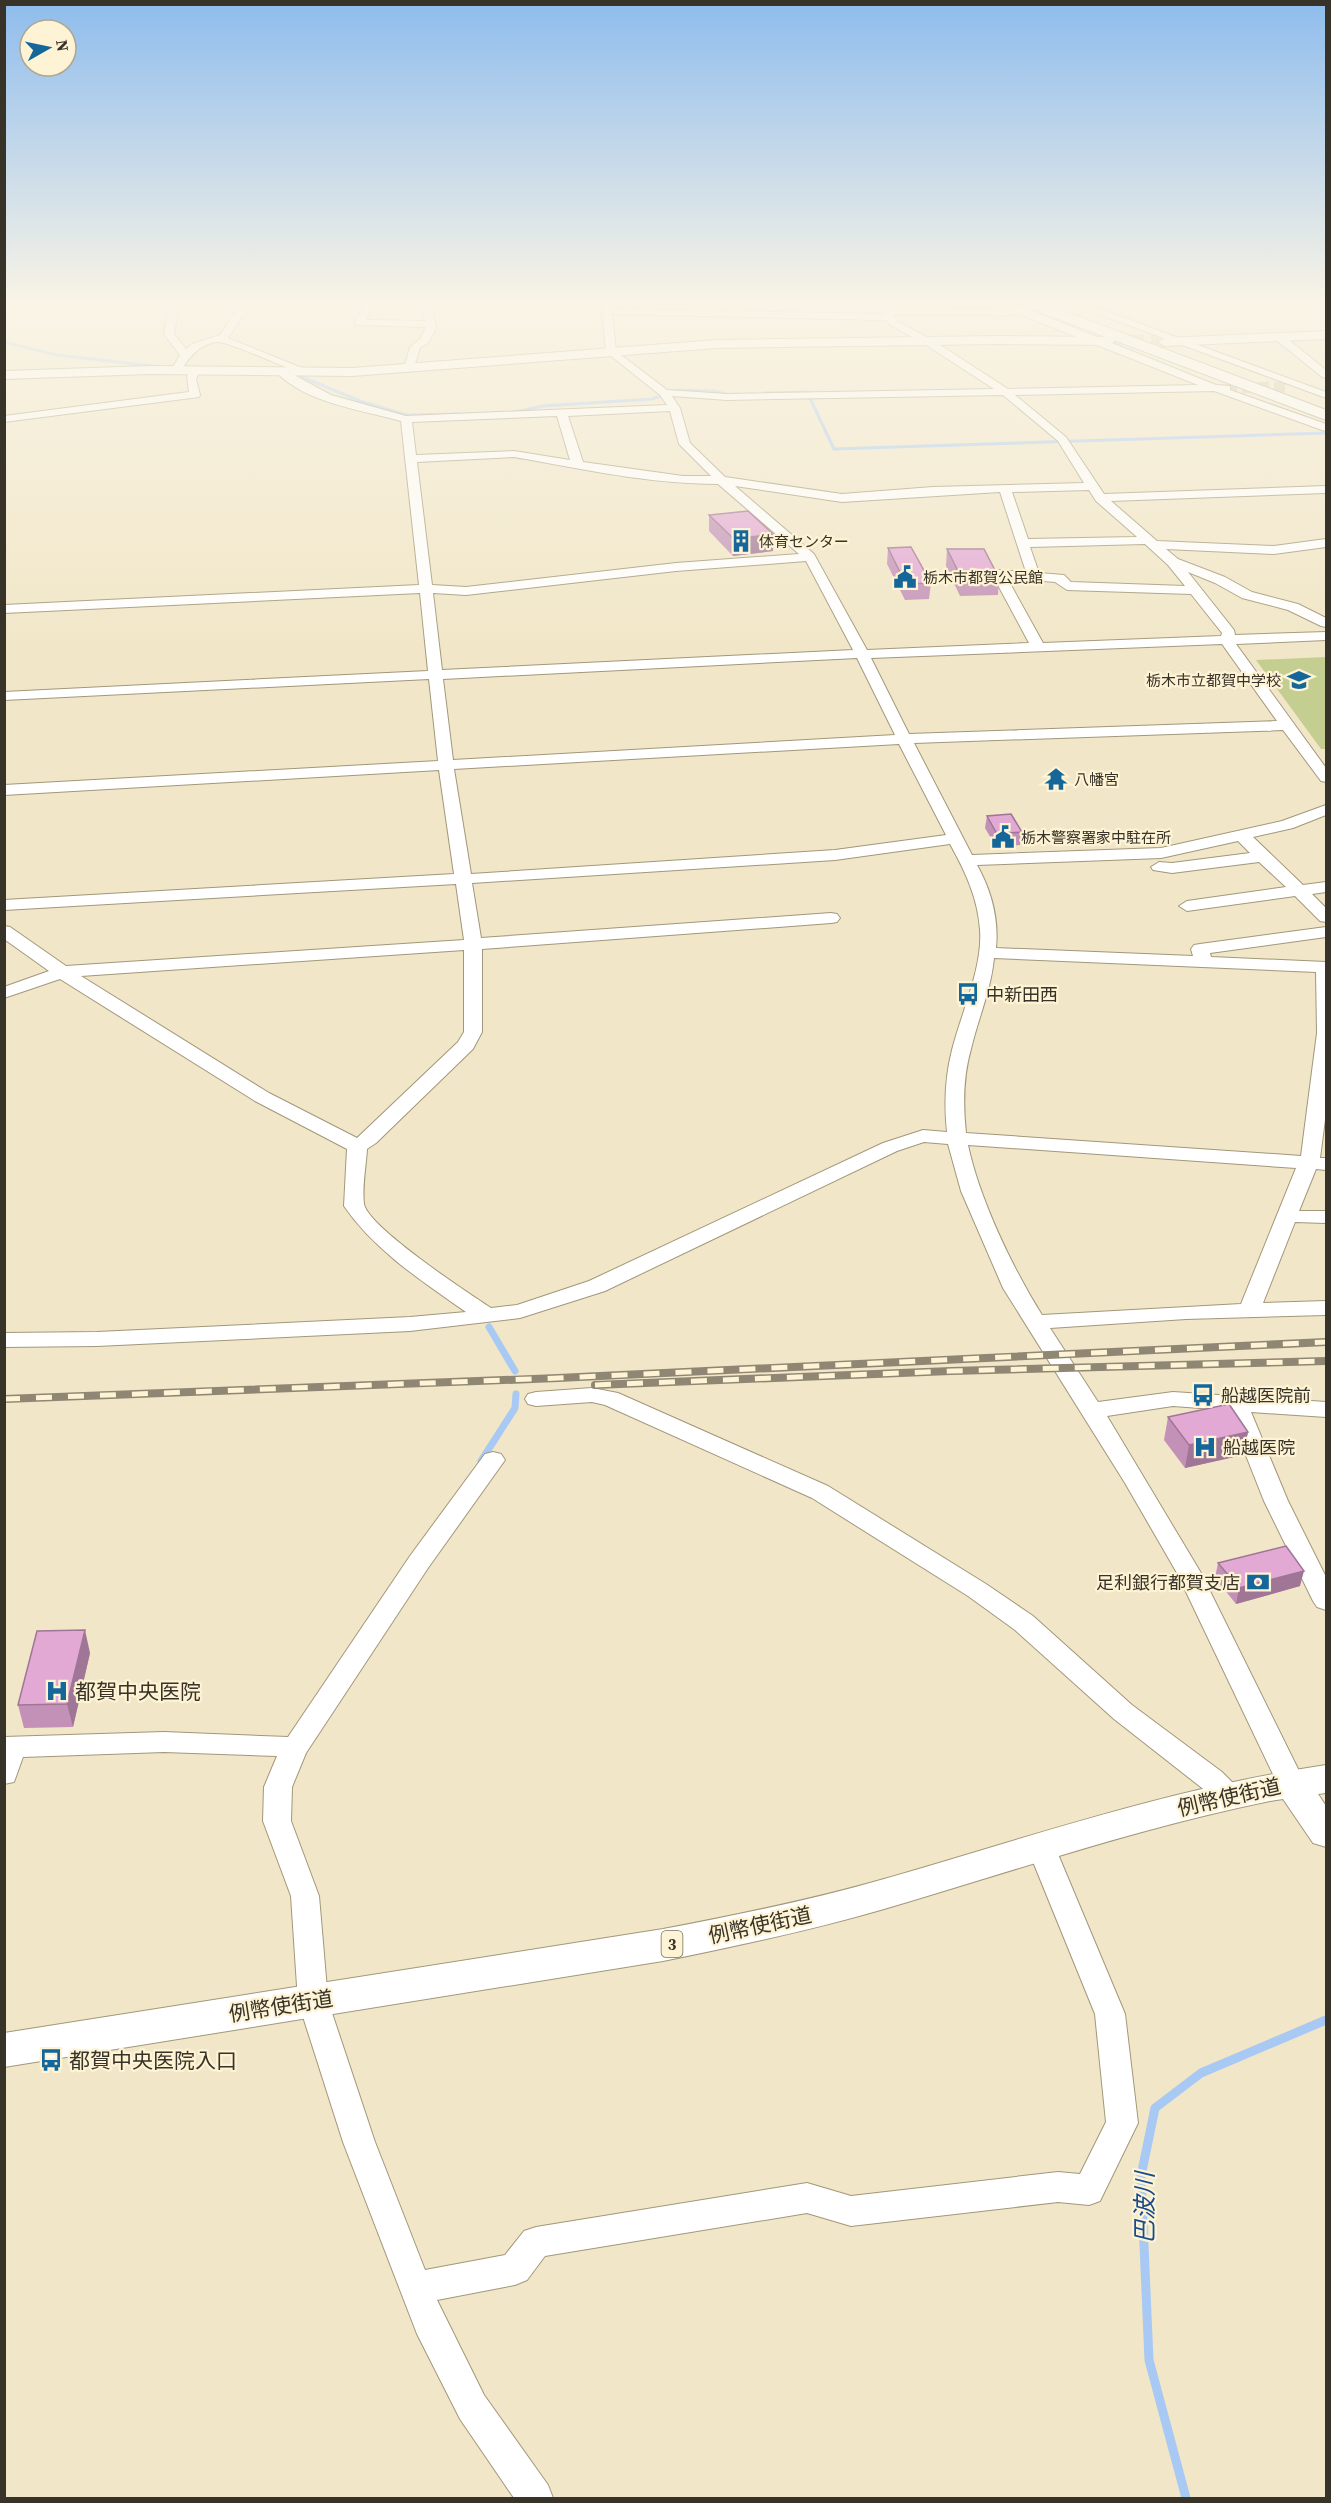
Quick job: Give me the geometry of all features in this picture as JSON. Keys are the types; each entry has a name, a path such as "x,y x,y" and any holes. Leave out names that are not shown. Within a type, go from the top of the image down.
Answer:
{"main road":[{"name":"例幣使街道","path":"4,2050 663,1945 746,1929 839,1907 1139,1818 1228,1796 1291,1783 1326,1779"},
{"path":"1291,1783 1326,1833"}],"street":[{"path":"357,1146 369,1139 458,1053 473,1032 473,944 446,766 406,422"},
{"path":"565,422 578,466"},
{"path":"679,422 685,444 721,480 810,557 980,886 986,910 988,953 983,979 961,1050 954,1107 961,1159 971,1191 1014,1288 1136,1481 1189,1573 1291,1783"},
{"path":"1041,422 1062,439 1100,498 1173,562 1229,633 1226,640"},
{"path":"1309,422 1326,428"},
{"path":"411,459 514,454 578,466 683,480 721,480 842,498 933,491 1092,486"},
{"path":"1005,489 1034,576"},
{"path":"1100,498 1326,489"},
{"path":"1023,543 1152,543 1274,550 1326,543"},
{"path":"4,609 425,590 465,591 676,567 810,557"},
{"path":"1173,562 1220,580 1247,595 1293,608 1326,623"},
{"path":"1038,647 998,574 1059,578 1067,586 1195,590"},
{"path":"4,696 862,654 1326,636"},
{"path":"1226,640 1326,778"},
{"path":"4,790 904,739 1288,725"},
{"path":"967,860 1150,854 1287,825 1326,810"},
{"path":"1241,835 1326,917"},
{"path":"4,905 465,880 835,855 956,838"},
{"path":"1159,867 1172,868 1264,856"},
{"path":"1187,906 1326,887"},
{"path":"4,993 62,972 831,918"},
{"path":"4,931 62,972 262,1097 357,1146"},
{"path":"1204,962 1200,949 1326,932"},
{"path":"988,953 1326,967 1326,1033 1318,1164 1289,1214 1250,1309"},
{"path":"4,1340 97,1339 291,1330 410,1324 487,1317 545,1304 597,1286 890,1147 923,1136 1318,1164"},
{"path":"357,1146 354,1206 373,1231 487,1317"},
{"path":"1289,1214 1298,1217 1326,1216"},
{"path":"1035,1322 1250,1309 1326,1308"},
{"path":"536,1399 592,1395 610,1398 820,1492 901,1541 1024,1623 1123,1712 1212,1780 1228,1796"},
{"path":"1091,1411 1173,1398 1326,1408"},
{"path":"1236,1402 1276,1501 1326,1601"},
{"path":"493,1460 419,1562 325,1706 294,1749 278,1786 277,1821 305,1896 313,2001 359,2142 429,2322 472,2407 535,2499"},
{"path":"4,1774 9,1747 164,1742 283,1746 294,1749"},
{"path":"416,2288 515,2269 536,2242 807,2198 851,2211 1058,2187 1089,2190 1122,2123 1110,2014 1041,1847"}],"green space":[{"name":"栃木市立都賀中学校","path":"1326,657 1326,749 1321,749 1256,660"}],"building":[{"path":"748,511 773,534 734,539 709,515"},
{"path":"911,547 931,583 906,584 888,548"},
{"path":"947,549 984,549 999,578 962,579"},
{"path":"1011,814 1022,832 997,834 987,816"},
{"path":"1229,1404 1248,1432 1189,1445 1168,1417"},
{"path":"1286,1546 1304,1571 1239,1588 1218,1563"},
{"path":"85,1630 67,1704 18,1705 37,1631"}],"waterway":[{"path":"821,422 834,449 1326,433"},
{"path":"489,1327 515,1371"},
{"path":"481,1461 515,1408 516,1394"},
{"name":"巴波川","path":"1186,2498 1149,2360 1141,2176 1155,2108 1201,2073 1326,2020"}],"railway":[{"path":"4,1399 558,1378 1326,1342"},
{"path":"595,1385 951,1371 1326,1361"}],"place":[{"name":"体育センター","path":"741,541"},
{"name":"栃木市都賀公民館","path":"905,577"},
{"name":"栃木市立都賀中学校","path":"1299,680"},
{"name":"八幡宮","path":"1056,779"},
{"name":"栃木警察署家中駐在所","path":"1003,837"},
{"name":"中新田西","path":"968,994"},
{"name":"船越医院前","path":"1203,1395"},
{"name":"船越医院","path":"1205,1447"},
{"name":"足利銀行都賀支店","path":"1258,1582"},
{"name":"都賀中央医院","path":"57,1691"},
{"name":"都賀中央医院入口","path":"51,2060"}]}
